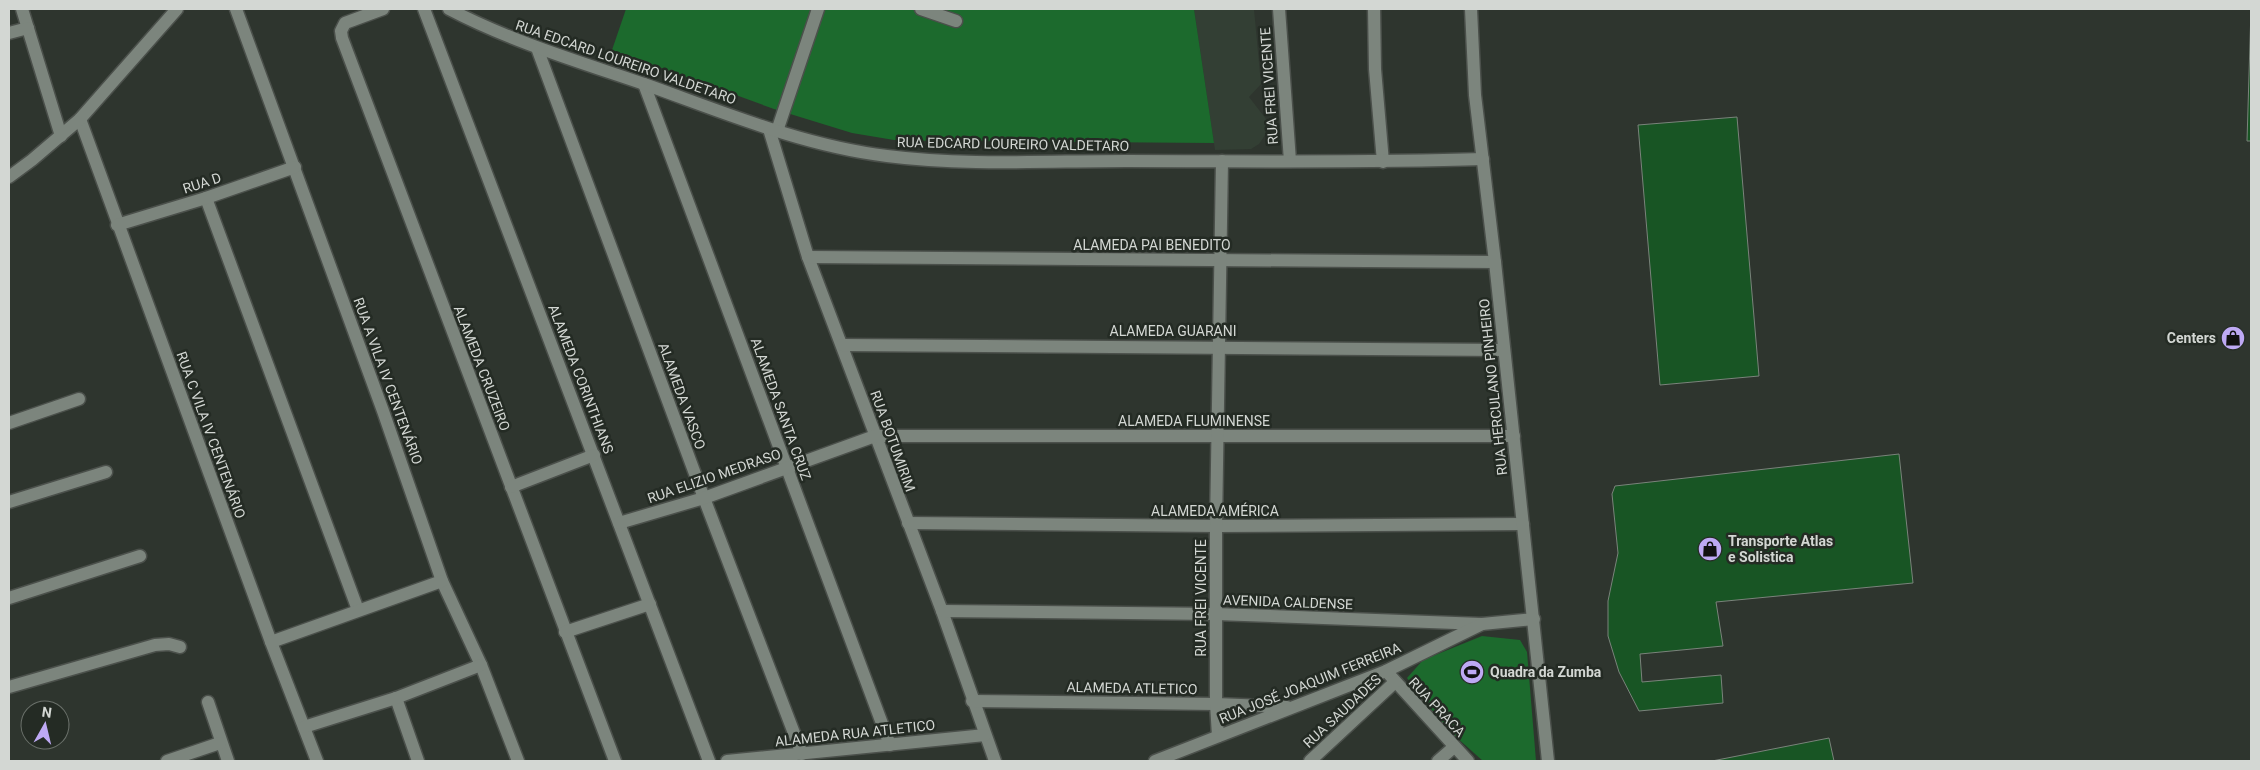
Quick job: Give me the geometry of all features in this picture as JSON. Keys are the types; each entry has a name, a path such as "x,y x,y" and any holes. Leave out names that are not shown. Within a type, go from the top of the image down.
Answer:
{"street":[{"path":"22,9 61,136"},
{"path":"9,177 80,119 177,9"},
{"name":"RUA A VILA IV CENTENÁRIO","path":"236,9 295,167 442,581 481,665 518,761"},
{"name":"ALAMEDA CRUZEIRO","path":"383,9 345,23 341,31 342,38 615,761"},
{"name":"ALAMEDA CORINTHIANS","path":"424,9 709,761"},
{"name":"RUA EDCARD LOUREIRO VALDETARO","path":"449,9 481,26 537,48 773,130 843,149 888,156 939,160 1222,162 1383,162 1483,159"},
{"path":"773,130 818,9"},
{"path":"921,9 956,21"},
{"name":"RUA FREI VICENTE","path":"1279,9 1290,162"},
{"path":"1374,9 1375,69 1383,162"},
{"name":"RUA HERCULANO PINHEIRO","path":"1471,9 1474,76 1548,761"},
{"path":"9,33 28,28"},
{"name":"ALAMEDA VASCO","path":"537,48 704,498 802,754"},
{"name":"ALAMEDA SANTA CRUZ","path":"644,84 890,745"},
{"name":"RUA C VILA IV CENTENÁRIO","path":"80,119 117,225 317,761"},
{"name":"RUA BOTUMIRIM","path":"773,130 808,256 942,611 972,701 995,761"},
{"name":"RUA FREI VICENTE","path":"1218,736 1216,704 1216,526 1222,162"},
{"name":"RUA D","path":"117,225 206,198 295,167"},
{"path":"206,198 358,610"},
{"name":"ALAMEDA PAI BENEDITO","path":"808,256 1495,262"},
{"name":"ALAMEDA GUARANI","path":"842,345 1218,346 1504,350"},
{"path":"9,423 79,399"},
{"name":"RUA ELIZIO MEDRASO","path":"619,523 704,498 875,436"},
{"name":"ALAMEDA FLUMINENSE","path":"875,436 1514,436"},
{"path":"511,487 594,455"},
{"path":"9,502 106,472"},
{"name":"ALAMEDA AMÉRICA","path":"908,523 1216,526 1523,524"},
{"path":"9,598 140,556"},
{"path":"271,642 442,581"},
{"path":"565,632 650,604"},
{"name":"AVENIDA CALDENSE","path":"942,611 1216,614 1482,624"},
{"name":"RUA JOSÉ JOAQUIM FERREIRA","path":"1155,761 1386,671 1482,624 1534,619"},
{"path":"9,687 155,645 169,644 180,647"},
{"path":"304,728 396,698 481,665"},
{"name":"RUA PRACA","path":"1386,671 1468,761"},
{"name":"RUA SAUDADES","path":"1310,761 1395,682"},
{"path":"396,698 418,761"},
{"name":"ALAMEDA ATLETICO","path":"972,701 1216,704 1292,707"},
{"path":"208,702 220,743 228,761"},
{"name":"ALAMEDA RUA ATLETICO","path":"728,761 985,735"},
{"path":"166,761 220,743"},
{"path":"1438,761 1454,747"}],"shaded area":[{"path":"1194,9 1254,9 1261,84 1249,97 1266,119 1267,132 1259,144 1251,149 1215,150"}],"green space":[{"path":"626,9 1194,9 1214,143 894,140 852,133 774,109 612,50"},
{"path":"1482,636 1520,640 1527,652 1536,761 1483,761 1446,728 1407,678 1423,660"}],"building":[{"path":"2251,9 2251,141 2247,141"},
{"path":"1737,117 1759,376 1660,385 1638,125"},
{"path":"1899,454 1913,583 1716,602 1723,646 1640,654 1642,682 1721,675 1723,703 1639,711 1619,672 1608,636 1608,601 1618,553 1612,494 1615,486"},
{"path":"1829,738 1834,761 1712,761"}],"place":[{"name":"Centers","path":"2233,338"},
{"name":"Transporte Atlas e Solistica","path":"1710,549"},
{"name":"Quadra da Zumba","path":"1472,672"}]}
